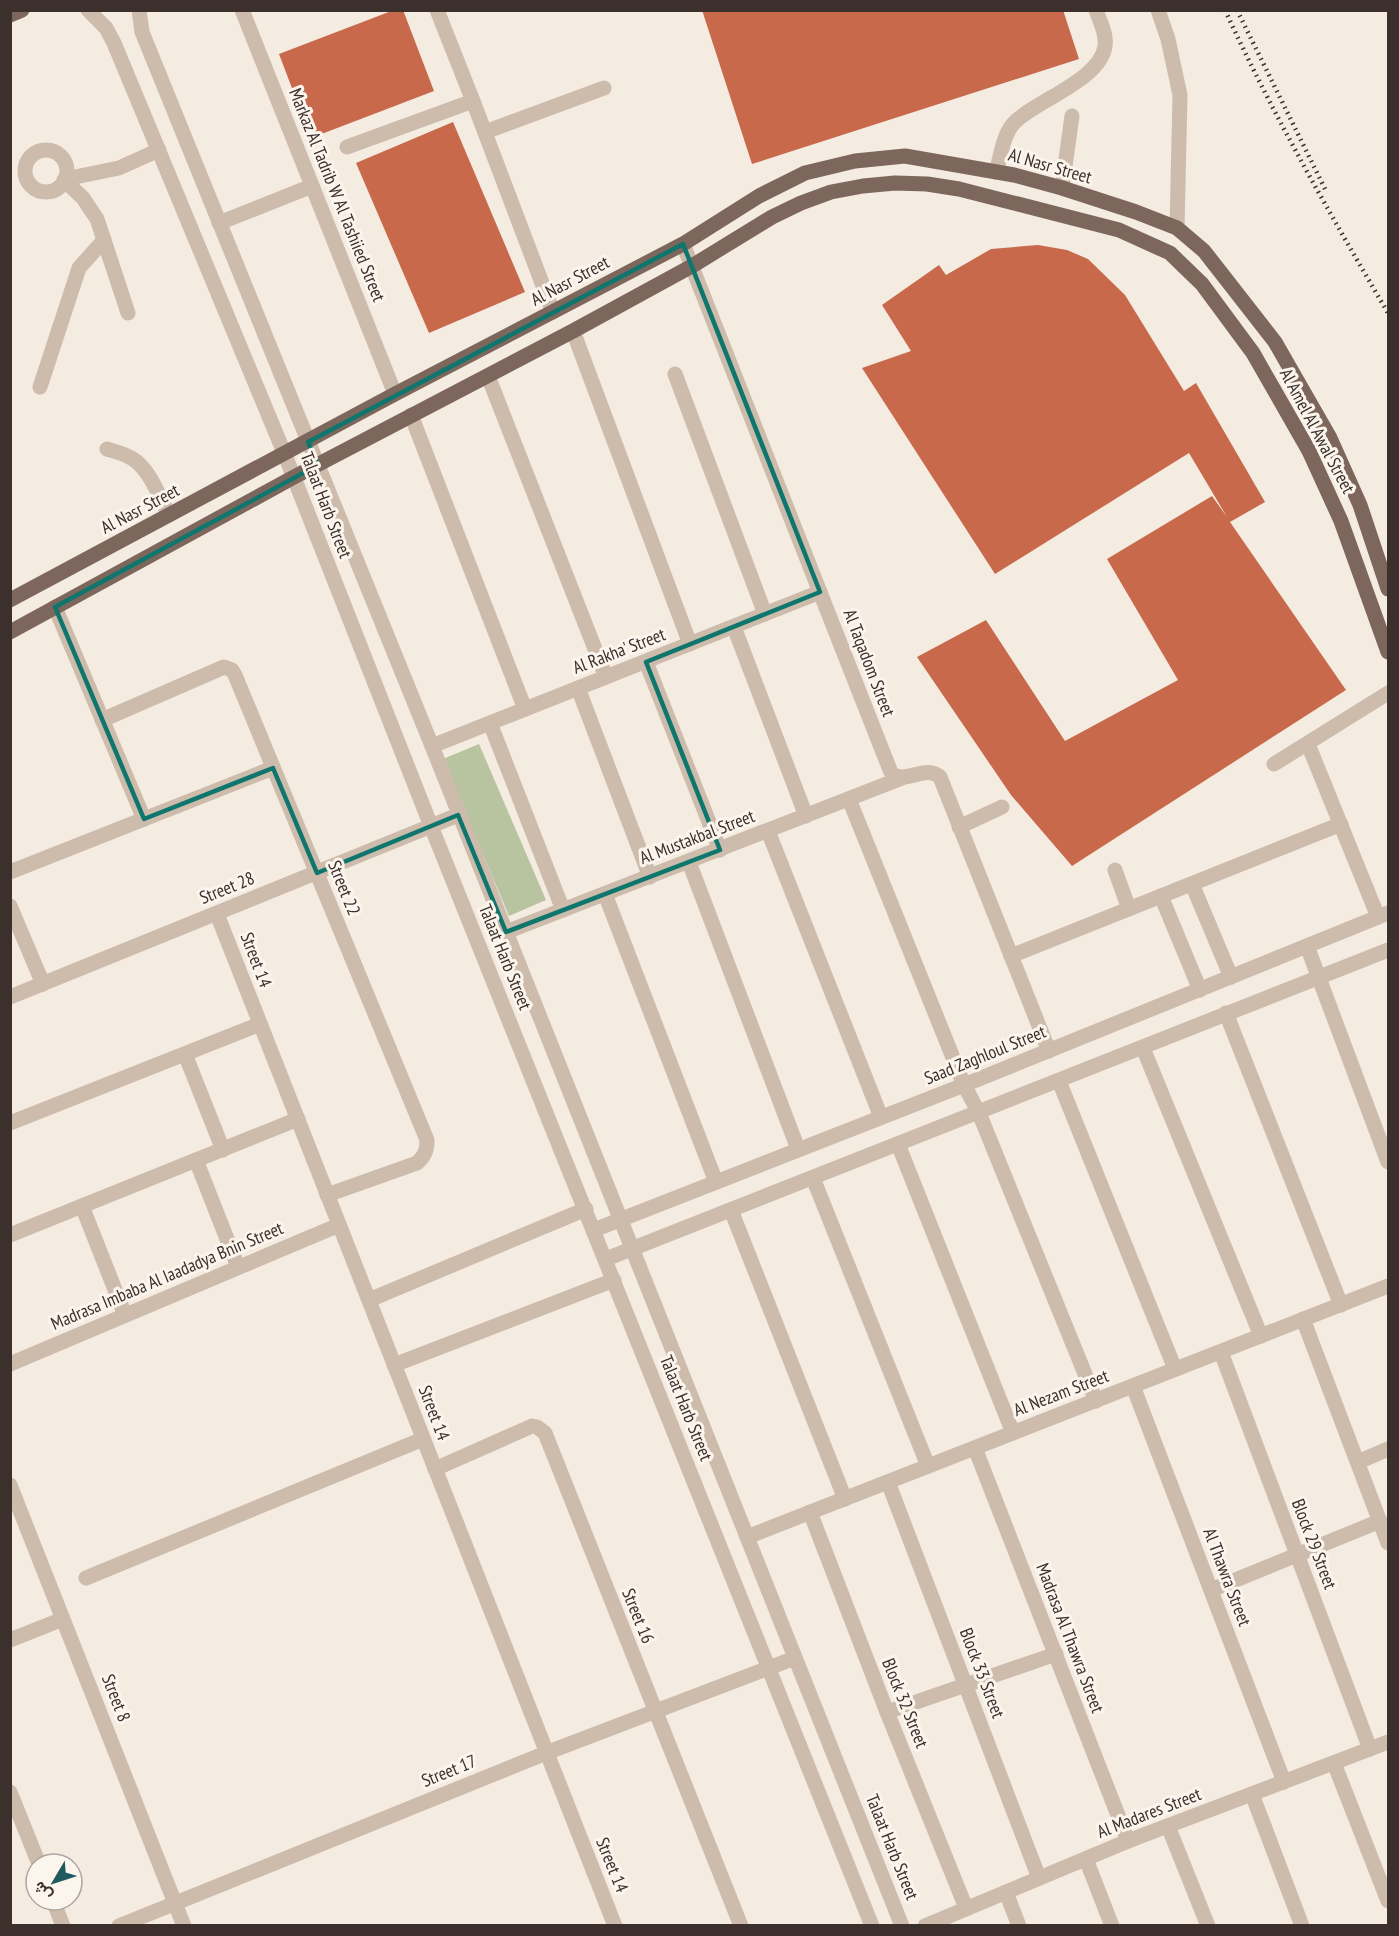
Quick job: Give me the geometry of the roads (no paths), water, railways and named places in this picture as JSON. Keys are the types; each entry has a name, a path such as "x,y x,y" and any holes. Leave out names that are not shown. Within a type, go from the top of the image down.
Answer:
{"main road":[{"path":"10,15 22,10"},
{"name":"Al Nasr Street","path":"10,600 395,394 682,244 759,196 805,173 855,161 906,156 996,172 1062,188 1177,228"},
{"path":"10,632 294,477 573,331 692,266 772,217 831,192 895,183 927,184 969,191 1119,230 1170,253 1177,228"},
{"name":"Al Amel Al Awal Street","path":"1177,228 1204,251 1218,267 1275,342 1292,370 1330,438 1360,505 1389,589"},
{"name":"Al Amel Al Awal Street","path":"1170,253 1202,284 1253,353 1309,451 1341,521 1389,652"}],"street":[{"name":"Talaat Harb Street","path":"88,10 106,28 114,43 285,454 431,826 872,1926"},
{"name":"Talaat Harb Street","path":"139,10 142,32 432,746 902,1926"},
{"name":"Markaz Al Tadrib W Al Tashiied Street","path":"242,10 395,394"},
{"path":"437,10 553,312"},
{"path":"996,172 1008,132 1014,121 1075,83 1101,58 1105,47 1105,35 1096,10"},
{"path":"1158,10 1168,39 1180,95 1177,228"},
{"path":"485,132 604,88"},
{"path":"347,147 473,101"},
{"path":"1062,188 1072,116"},
{"path":"65,180 66,172 62,159 51,151 44,150 31,156 18,170 39,191 54,190 65,180 119,168 159,150"},
{"path":"65,180 83,198 97,219 128,313"},
{"path":"219,223 312,186"},
{"path":"40,387 79,268 104,240"},
{"name":"Al Taqadom Street","path":"682,244 890,770 897,777 902,778"},
{"path":"573,331 690,644"},
{"path":"675,374 765,614"},
{"path":"488,376 606,677"},
{"path":"411,415 525,709"},
{"path":"107,449 128,456 137,462 150,480 169,516"},
{"name":"Al Rakha' Street","path":"432,746 820,592"},
{"path":"55,607 144,819"},
{"path":"734,627 806,816"},
{"path":"646,662 720,850"},
{"name":"Street 22","path":"102,720 219,668 228,668 235,675 427,1140 424,1157 417,1163 327,1195"},
{"path":"578,688 650,877"},
{"path":"1274,764 1389,693"},
{"path":"490,723 563,910"},
{"path":"1308,744 1341,824 1383,915"},
{"path":"10,872 273,768"},
{"path":"902,778 930,772 940,777 1049,1051"},
{"name":"Al Mustakbal Street","path":"506,932 902,778"},
{"path":"849,799 1095,1401"},
{"path":"959,827 1002,807"},
{"name":"Street 28","path":"12,991 43,984 458,815"},
{"path":"1011,956 1341,824"},
{"path":"768,831 881,1117"},
{"path":"689,862 798,1149"},
{"path":"1115,870 1129,909"},
{"path":"1192,884 1231,977"},
{"path":"605,894 716,1182"},
{"path":"1161,896 1200,990"},
{"path":"10,906 43,984"},
{"name":"Street 14","path":"217,914 615,1926"},
{"name":"Saad Zaghloul Street","path":"594,1230 964,1085 1383,915"},
{"path":"1307,946 1389,1162"},
{"path":"606,1259 1389,950"},
{"path":"1226,1013 1341,1305"},
{"path":"10,1123 260,1024"},
{"path":"1143,1048 1261,1336"},
{"path":"185,1054 223,1149"},
{"path":"1059,1081 1175,1369"},
{"path":"10,1235 298,1119"},
{"path":"898,1144 1013,1433"},
{"path":"196,1160 238,1267"},
{"path":"813,1178 928,1466"},
{"path":"82,1206 125,1315"},
{"path":"369,1300 586,1209"},
{"path":"731,1210 845,1499"},
{"name":"Madrasa Imbaba Al Iaadadya Bnin Street","path":"10,1364 339,1225"},
{"path":"394,1365 614,1280"},
{"name":"Al Nezam Street","path":"747,1537 1389,1286"},
{"path":"1303,1319 1389,1543"},
{"name":"Block 29 Street","path":"1221,1352 1370,1749"},
{"name":"Al Thawra Street","path":"1132,1386 1284,1782"},
{"name":"Street 16","path":"435,1469 532,1426 542,1429 741,1926"},
{"path":"86,1578 423,1439"},
{"name":"Madrasa Al Thawra Street","path":"975,1448 1128,1841"},
{"path":"1358,1462 1389,1449"},
{"name":"Block 33 Street","path":"888,1482 1039,1878"},
{"name":"Street 8","path":"10,1485 184,1926"},
{"name":"Block 32 Street","path":"810,1512 966,1908"},
{"path":"1211,1590 1380,1521"},
{"path":"10,1528 26,1523"},
{"path":"10,1640 63,1619"},
{"path":"887,1712 1056,1654"},
{"name":"Street 17","path":"119,1926 546,1753 795,1658"},
{"name":"Al Madares Street","path":"925,1926 1128,1841 1389,1742"},
{"path":"1334,1763 1389,1901"},
{"path":"10,1792 34,1852"},
{"path":"1252,1794 1302,1926"},
{"path":"1168,1826 1208,1926"},
{"path":"1086,1859 1112,1926"},
{"path":"1006,1892 1019,1926"}],"railway":[{"path":"1225,10 1282,126 1388,313"},
{"path":"1237,10 1326,191"}]}
